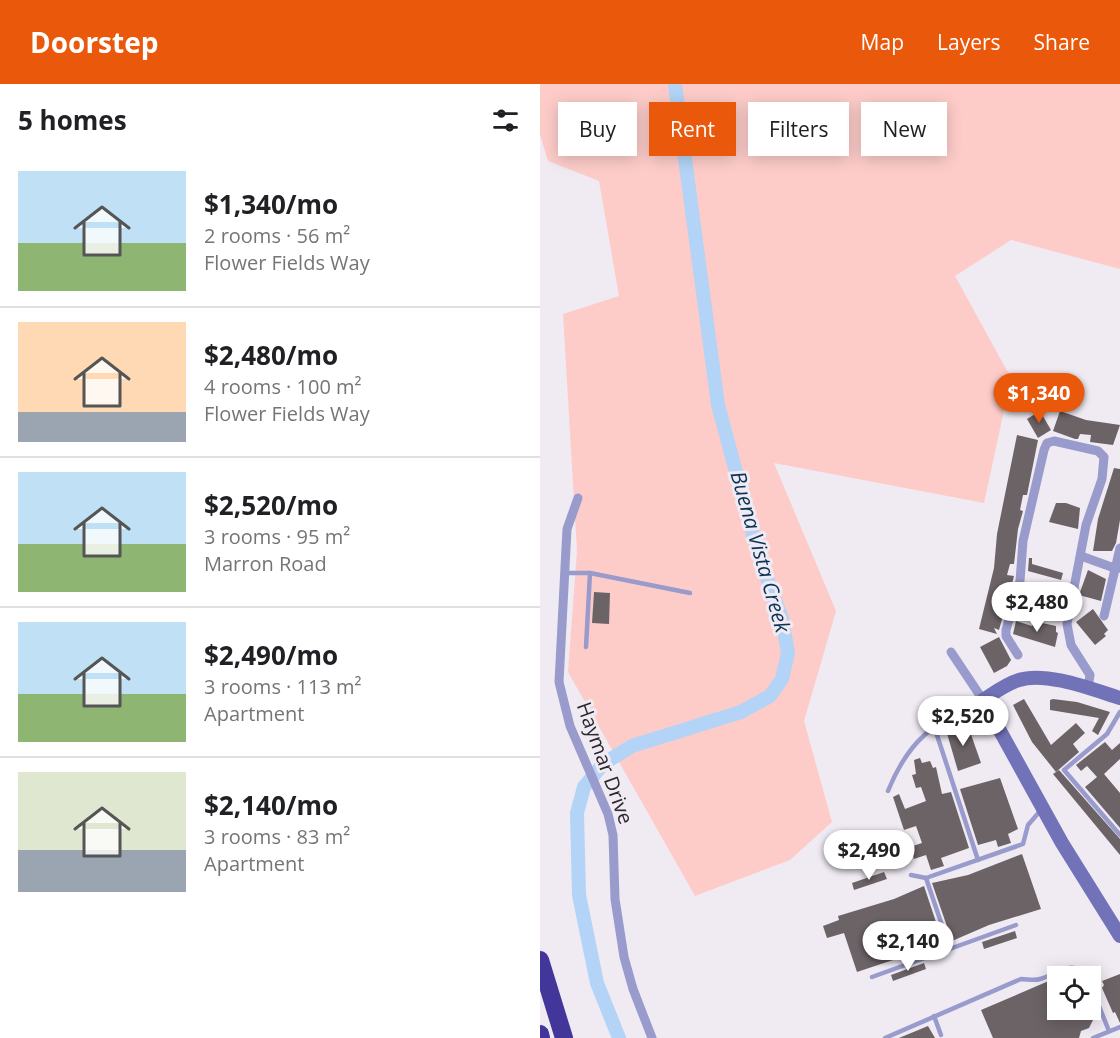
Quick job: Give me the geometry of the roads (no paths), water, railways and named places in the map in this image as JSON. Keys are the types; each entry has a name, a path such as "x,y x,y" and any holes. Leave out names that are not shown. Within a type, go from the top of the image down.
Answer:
{"highway":[{"path":"540,960 564,1038"},
{"path":"540,1034 542,1038"}],"street":[{"path":"1018,655 1006,636 1006,630 1020,581 1023,541 1044,450 1047,443 1054,441 1098,450 1104,457 1102,479 1086,525 1067,624 1071,645 1090,675 1088,688"},
{"name":"Haymar Drive","path":"578,498 567,529 560,682 562,703 601,794 613,835 615,899 624,957 633,989 652,1038"},
{"path":"1104,616 1117,569 1120,548"},
{"path":"1081,556 1117,569"},
{"path":"951,652 983,700 1042,808 1120,936"},
{"path":"983,700 1004,687 1030,678 1088,688 1120,698"}],"lane":[{"path":"564,573 590,573 690,593"},
{"path":"586,647 590,573"},
{"path":"888,791 898,767 924,733 983,700"},
{"path":"1120,712 1107,734 1064,770 1120,835"},
{"path":"934,726 978,860"},
{"path":"911,875 926,878 1023,844 1028,825 1042,808"},
{"path":"926,878 950,949"},
{"path":"872,977 1016,925"},
{"path":"885,1038 1021,979 1040,979 1047,976"},
{"path":"1101,1011 1109,1031"},
{"path":"934,1017 941,1035"},
{"path":"1093,1038 1120,1027"}],"waterway":[{"name":"Buena Vista Creek","path":"619,1038 597,983 579,895 577,813 584,787 603,764 632,746 741,712 770,696 782,679 788,653 782,619 759,557 718,405 675,84"}]}
